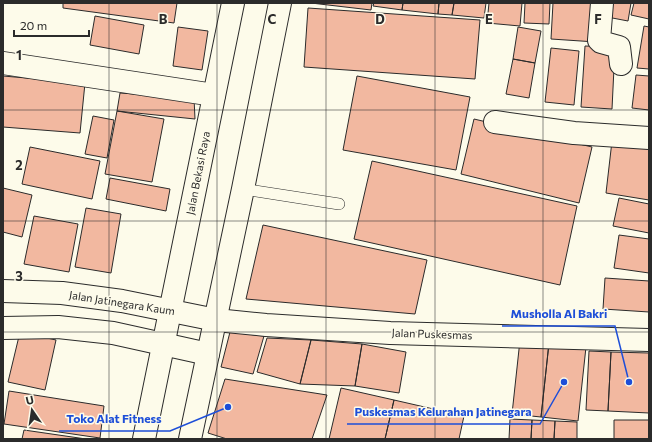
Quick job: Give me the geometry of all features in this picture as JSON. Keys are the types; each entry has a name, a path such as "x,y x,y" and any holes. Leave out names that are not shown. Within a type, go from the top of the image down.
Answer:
{"street":[{"name":"Jalan Bekasi Raya","path":"144,439 233,3"},
{"path":"190,439 216,320 280,3"},
{"path":"602,3 599,40 601,42 619,47 621,64"},
{"path":"3,63 214,95"},
{"path":"495,122 574,133 649,138"},
{"name":"Jalan Jatinegara Kaum","path":"3,291 62,293 122,301 216,320"},
{"name":"Jalan Puskesmas","path":"216,320 266,326 390,333 649,340"},
{"path":"3,328 58,327 113,333 208,354"}],"lane":[{"path":"243,189 339,204"}],"building":[{"path":"63,3 177,3 174,23 63,8"},
{"path":"311,3 372,3 371,10"},
{"path":"374,3 403,3 402,10 373,6"},
{"path":"403,3 439,3 438,14 402,10"},
{"path":"439,3 454,3 452,15 438,14"},
{"path":"454,3 486,3 484,18 452,15"},
{"path":"489,3 522,3 520,26 487,23"},
{"path":"525,3 550,3 549,24 524,23"},
{"path":"553,3 599,3 596,42 551,39"},
{"path":"604,3 631,3 628,21 602,16"},
{"path":"634,3 649,3 649,19 631,15"},
{"path":"308,8 480,20 475,79 304,67"},
{"path":"95,16 144,25 139,54 90,45"},
{"path":"644,26 649,27 649,69 637,68"},
{"path":"178,27 208,31 202,70 173,66"},
{"path":"518,27 541,31 535,63 513,59"},
{"path":"585,46 615,47 612,109 581,107"},
{"path":"551,48 579,51 574,105 545,102"},
{"path":"513,59 535,63 529,98 506,94"},
{"path":"636,75 649,76 649,110 632,108"},
{"path":"3,76 85,83 80,133 3,127"},
{"path":"357,76 470,97 456,170 343,150"},
{"path":"120,93 194,98 195,119 117,111"},
{"path":"117,111 164,119 152,182 105,174"},
{"path":"93,116 114,120 107,158 85,154"},
{"path":"474,119 592,147 579,203 461,174"},
{"path":"612,141 649,145 649,200 606,193"},
{"path":"30,147 100,161 92,199 22,184"},
{"path":"372,161 577,206 560,285 354,239"},
{"path":"110,178 170,189 166,211 106,199"},
{"path":"3,188 32,195 22,237 3,232"},
{"path":"619,198 649,204 649,233 613,226"},
{"path":"86,208 121,214 111,273 75,267"},
{"path":"34,216 78,224 69,272 24,264"},
{"path":"263,225 427,260 415,314 246,299"},
{"path":"619,235 649,239 649,273 614,268"},
{"path":"605,278 649,281 649,312 603,309"},
{"path":"20,332 56,340 45,390 8,382"},
{"path":"230,332 264,336 253,374 221,367"},
{"path":"267,338 311,340 300,384 257,372"},
{"path":"311,340 362,344 355,386 300,384"},
{"path":"520,340 549,343 541,417 512,414"},
{"path":"549,343 586,347 578,421 541,417"},
{"path":"362,344 406,352 399,393 355,386"},
{"path":"589,351 611,352 608,411 586,410"},
{"path":"611,352 649,353 649,413 608,411"},
{"path":"225,379 327,395 312,439 227,439 208,433"},
{"path":"341,388 394,400 385,439 329,439"},
{"path":"9,391 104,406 100,438 4,424"},
{"path":"394,400 464,416 459,439 385,439"},
{"path":"510,419 532,420 531,439 509,439"},
{"path":"532,420 555,421 554,439 531,439"},
{"path":"614,420 649,420 649,439 614,439"},
{"path":"555,421 577,422 577,439 554,439"},
{"path":"24,430 86,439 22,439"}],"place":[{"name":"Puskesmas Kelurahan Jatinegara","path":"564,382"},
{"name":"Musholla Al Bakri","path":"629,382"},
{"name":"Toko Alat Fitness","path":"228,407"}]}
